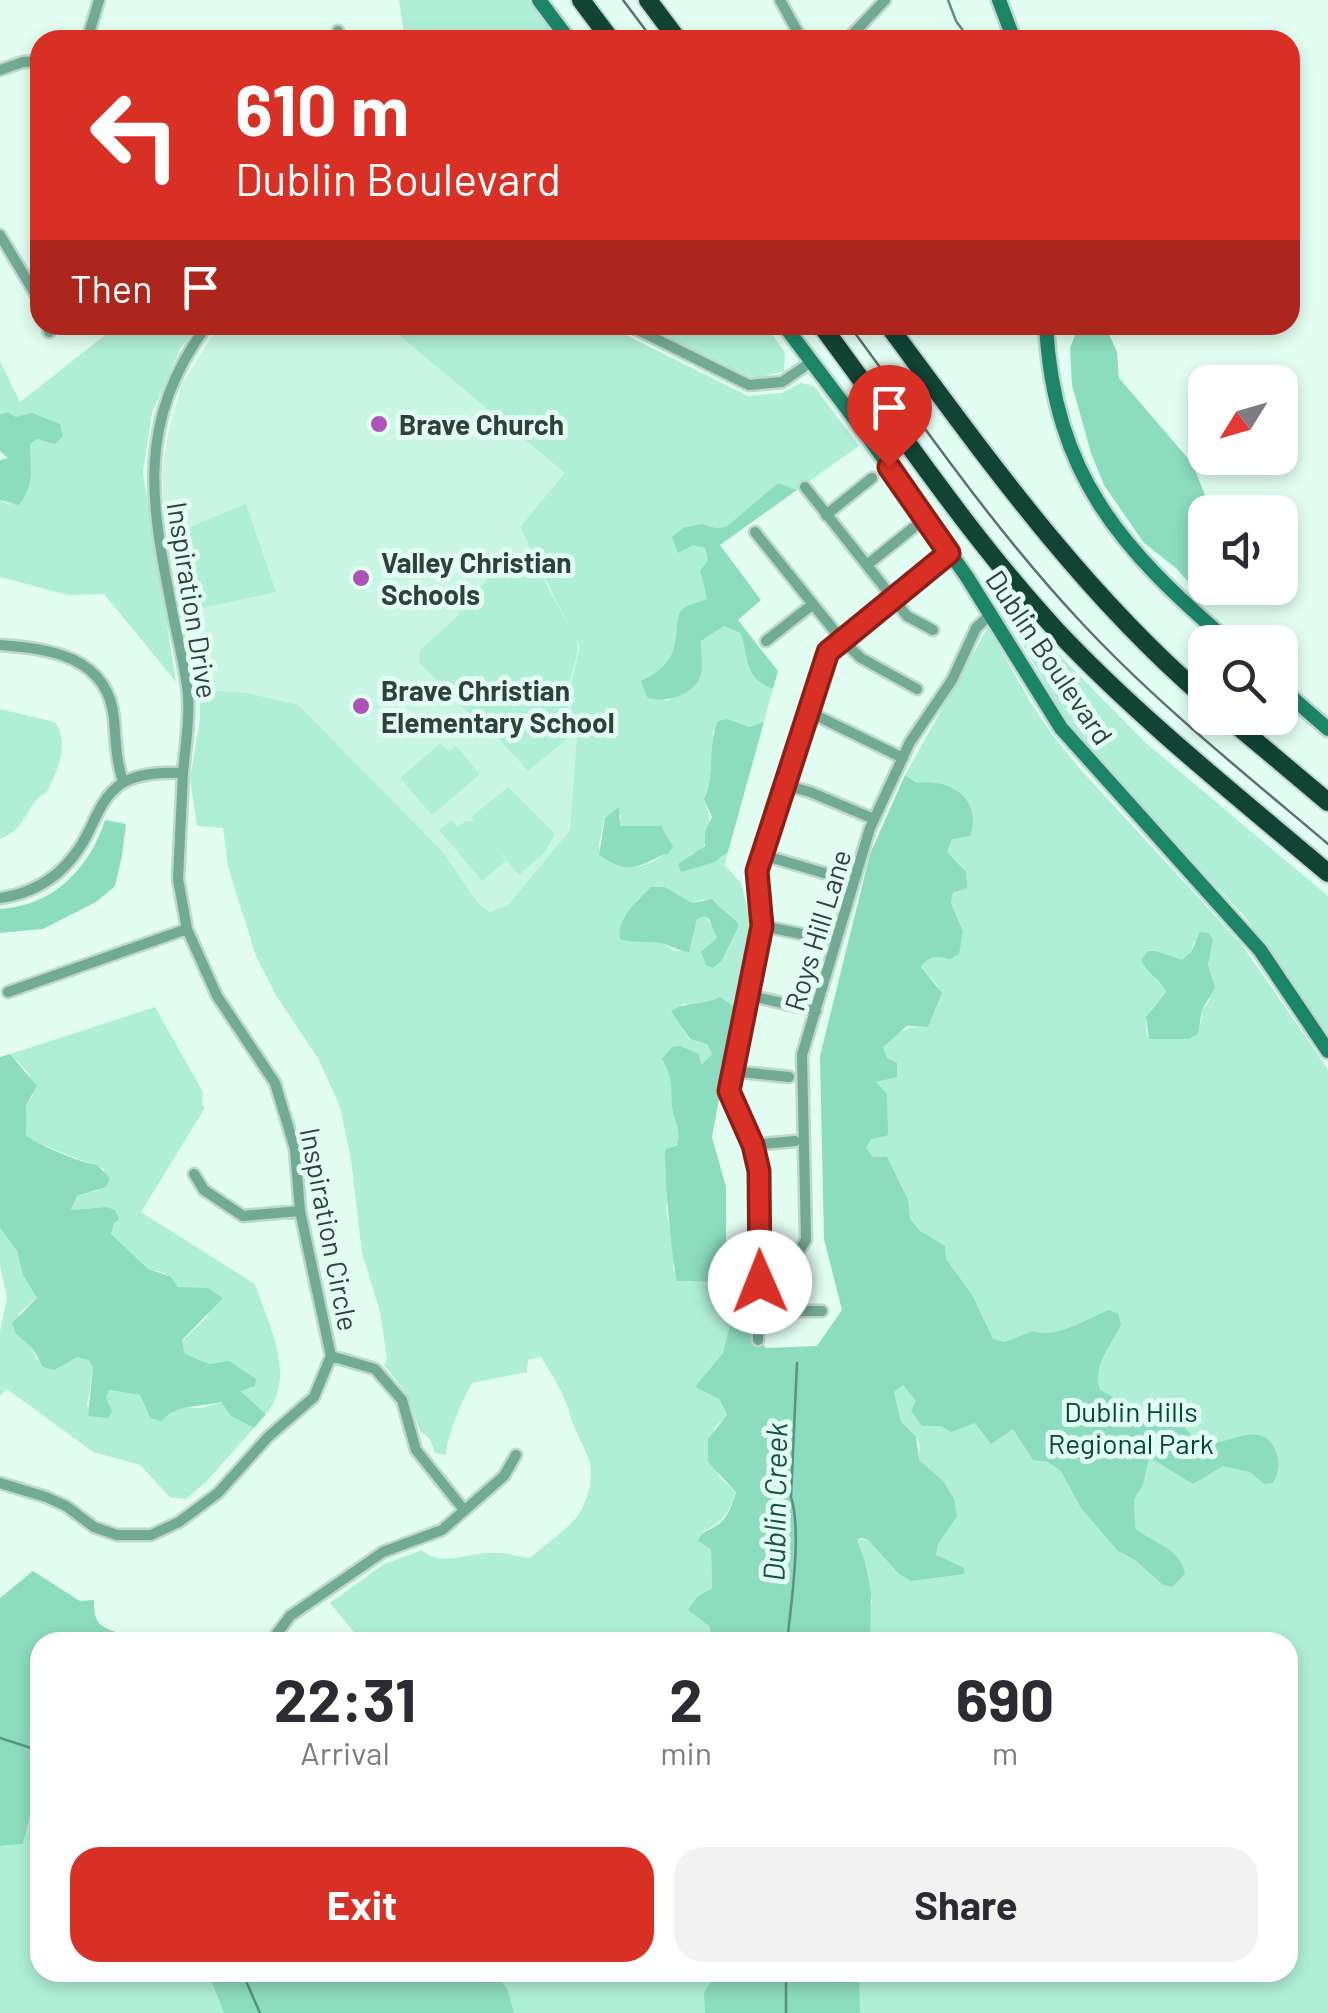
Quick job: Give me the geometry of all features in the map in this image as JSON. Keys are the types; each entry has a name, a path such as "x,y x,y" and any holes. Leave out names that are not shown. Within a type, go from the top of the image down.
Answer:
{"highway":[{"path":"581,0 603,30"},
{"path":"648,0 670,30"},
{"path":"829,335 985,546 1058,631 1151,723 1328,873"},
{"path":"896,335 1059,552 1124,622 1188,682"},
{"path":"1248,735 1328,802"}],"street":[{"path":"91,30 99,0"},
{"path":"539,0 561,30"},
{"path":"780,0 796,30"},
{"path":"857,30 886,0"},
{"path":"998,0 1010,30"},
{"path":"0,70 30,62"},
{"path":"0,236 30,286"},
{"name":"Inspiration Drive","path":"183,773 188,696 154,519 153,468 169,392 201,335"},
{"path":"648,335 748,385 777,383 811,362"},
{"name":"Dublin Boulevard","path":"791,335 869,438 991,614 1060,728 1260,950 1328,1051"},
{"path":"1047,335 1061,416 1075,457 1099,506 1142,564 1209,625"},
{"path":"826,514 872,478"},
{"path":"805,487 907,616 933,630"},
{"path":"867,565 913,528"},
{"path":"755,532 842,640 861,658 916,689"},
{"path":"758,1340 759,1171 753,1145 729,1091 762,926 757,871 828,652 949,553"},
{"path":"766,641 813,604"},
{"name":"Roys Hill Lane","path":"759,1253 799,1251 806,1240 802,1054 874,819 919,727 952,680 969,639 991,614"},
{"path":"0,645 61,653 90,671 111,703 114,750 124,782"},
{"path":"1298,703 1328,729"},
{"path":"807,711 903,758"},
{"path":"0,898 40,885 68,865 104,801 124,782 183,773"},
{"name":"Inspiration Circle","path":"0,1484 46,1497 117,1535 151,1535 179,1522 218,1493 268,1437 314,1397 331,1356 300,1211 295,1148 275,1083 216,996 186,929 178,879 183,773"},
{"path":"784,785 874,819"},
{"path":"763,855 841,878"},
{"path":"762,926 821,938"},
{"path":"8,992 186,929"},
{"path":"748,995 816,1010"},
{"path":"732,1071 789,1077"},
{"path":"753,1145 795,1141"},
{"path":"194,1174 204,1190 243,1216 300,1211"},
{"path":"760,1311 822,1312"},
{"path":"331,1356 375,1370 402,1400 416,1450 464,1510"},
{"path":"278,1632 290,1616 383,1552 442,1530 504,1476 516,1455"}],"shaded area":[{"name":"Valley Christian Schools","path":"213,335 401,335 566,473 520,527 580,647 568,695 577,734 570,830 508,905 490,912 478,903 443,852 199,690 164,513 162,470 182,384"}],"green space":[{"path":"399,0 529,0 552,30 404,30"},
{"path":"105,335 190,335 180,349 152,413 143,472 176,682 104,594 68,595 0,577 0,500 10,505 30,459 29,444 37,439 44,419 0,414 0,361 20,402"},
{"path":"401,335 626,335 748,396 781,393 801,383 814,386 859,446 797,490 778,483 726,527 715,528 693,544 705,548 708,560 700,571 707,599 679,615 672,655 660,670 641,682 666,701 688,689 699,672 701,641 724,626 740,633 754,672 773,689 764,722 751,727 728,719 713,731 712,774 704,799 709,832 703,847 689,855 720,859 728,852 725,865 741,883 752,925 736,1008 682,1004 683,1029 689,1039 707,1044 712,1054 701,1065 682,1048 673,1047 669,1053 672,1108 680,1136 665,1167 669,1200 666,1209 675,1253 673,1270 688,1282 726,1282 727,1303 733,1311 723,1353 696,1387 719,1399 727,1416 714,1428 718,1476 736,1491 725,1515 703,1531 711,1549 712,1588 697,1597 694,1615 710,1627 710,1632 354,1632 330,1603 384,1564 422,1550 438,1558 496,1553 530,1558 582,1509 591,1479 590,1467 564,1398 541,1357 528,1360 527,1372 472,1383 452,1429 446,1455 435,1453 430,1439 420,1431 407,1394 384,1365 387,1360 380,1312 362,1253 340,1107 319,1060 277,997 256,956 228,867 223,828 197,826 190,779 200,719 199,690 247,693 298,705 443,852 478,903 490,912 508,905 570,830 577,734 568,695 580,647 577,640 566,695 573,734 528,771 493,732 481,734 474,719 419,662 420,650 459,615 458,598 464,592 476,591 497,570 530,563 541,575 572,632 520,527 565,473","holes":["621,815 619,826 660,826 661,856 646,865 630,867 600,855 605,818","665,887 692,903 703,899 721,912 727,948 722,960 714,930 704,916 697,918 689,951 675,951 623,919 639,898"]},
{"path":"665,335 773,335 785,353 784,371 757,378 740,374"},
{"path":"1075,335 1109,335 1117,352 1119,378 1188,458 1188,475 1197,475 1205,495 1188,495 1188,582 1144,543 1104,485 1072,385 1070,348"},
{"path":"8,412 16,417 32,413 60,424 63,436 55,444 37,439 30,444 30,484 19,505 0,500 0,460 8,458 0,451 0,414"},
{"path":"778,483 797,490 720,545 761,600 738,620 778,671 773,689 751,672 740,633 724,626 701,641 702,670 693,687 670,699 647,697 641,681 667,662 676,641 679,614 707,599 700,571 708,560 705,548 693,545 678,553 672,537 683,528 702,524 726,527"},
{"path":"246,504 276,592 197,609 183,530"},
{"path":"990,585 1146,743 1328,896 1328,1036 1246,918 1108,771 1060,711"},
{"name":"Dublin Hills Regional Park","path":"988,627 1054,737 1242,945 1328,1069 1328,2013 292,2013 279,1982 1298,1982 1298,1632 801,1632 872,1603 857,1540 868,1540 898,1573 920,1446 916,1436 901,1422 894,1392 903,1385 917,1401 922,1426 935,1425 835,1120 879,1086 876,1082 893,1077 883,1047 888,1042 908,1029 928,1027 938,986 921,967 963,931 951,903 953,893 957,892 917,783 905,775","holes":["1213,940 1208,965 1210,1000 1190,1039 1149,1039 1147,1019 1166,992 1156,951 1182,961 1191,952 1194,941"]},
{"path":"0,709 55,722 62,748 47,792 17,828 0,839"},
{"path":"728,719 750,727 764,722 728,852 715,862 681,872 678,864 705,846 705,832 712,817 704,799 710,780 713,740 718,721"},
{"path":"441,743 449,752 456,746 480,774 432,815 400,778"},
{"path":"905,775 917,783 952,788 968,802 973,823 970,836 952,839 947,852 966,872 967,888 953,893 951,903 963,931 959,954 950,959 930,958 921,967 942,993 928,1027 907,1026 883,1047 887,1058 897,1063 897,1077 876,1082 887,1094 888,1133 871,1139 866,1148 873,1157 887,1157 908,1200 910,1219 920,1231 945,1246 946,1259 972,1295 993,1339 1005,1342 1033,1331 1052,1333 1109,1310 1118,1314 1121,1324 1098,1372 1100,1390 1148,1423 1179,1423 1204,1442 1262,1436 1276,1452 1278,1472 1273,1483 1264,1484 1250,1472 1223,1466 1193,1484 1149,1457 1143,1485 1134,1499 1135,1528 1172,1552 1185,1574 1172,1587 1163,1585 1117,1550 1081,1508 1061,1471 1048,1462 1033,1460 1013,1429 991,1444 975,1423 951,1432 941,1426 922,1426 911,1411 916,1401 903,1385 894,1392 901,1422 916,1436 919,1460 943,1481 954,1499 957,1516 938,1544 936,1555 964,1568 964,1574 911,1581 862,1538 857,1540 871,1593 870,1632 710,1632 710,1627 688,1610 697,1597 712,1588 711,1549 698,1541 725,1517 736,1492 708,1462 708,1439 727,1415 719,1399 695,1387 723,1353 733,1311 766,1348 817,1346 842,1310 824,1239 820,1056 870,854"},
{"path":"508,787 555,834 545,852 519,875 490,841 506,861 482,881 439,830 451,820 457,827 466,821 474,822 471,817"},
{"path":"619,807 620,826 661,826 673,847 668,854 630,867 599,855 605,818"},
{"path":"105,820 126,824 115,886 96,902 43,929 0,933 0,909 37,901 66,882 89,854"},
{"path":"651,887 665,887 692,903 712,899 739,925 722,960 713,968 706,965 701,952 717,938 704,916 697,919 689,952 659,943 620,939 624,917"},
{"path":"1200,932 1209,933 1213,940 1208,965 1215,988 1202,1010 1198,1034 1189,1039 1149,1039 1146,1017 1166,992 1141,960 1148,951 1156,951 1182,960 1191,952"},
{"path":"720,997 736,1008 712,1137 726,1187 726,1282 677,1281 665,1157 666,1149 676,1146 678,1135 670,1077 662,1059 672,1047 680,1046 699,1054 701,1065 712,1054 707,1044 690,1039 671,1011"},
{"path":"155,1007 203,1092 205,1108 141,1212 255,1284 273,1333 280,1367 275,1399 266,1414 239,1391 240,1371 229,1362 209,1364 185,1355 182,1341 208,1316 190,1288 178,1287 165,1273 148,1269 115,1239 111,1234 114,1223 105,1207 71,1210 77,1196 99,1190 104,1169 32,1141 26,1135 26,1104 33,1095 30,1075 10,1054"},
{"path":"10,1054 37,1086 26,1105 26,1135 60,1153 97,1165 110,1178 106,1187 77,1196 71,1210 115,1210 119,1219 111,1234 148,1269 170,1276 178,1287 208,1288 223,1298 182,1340 185,1354 209,1364 229,1361 256,1379 255,1386 240,1391 266,1414 254,1428 231,1416 221,1402 181,1409 162,1421 150,1418 140,1395 109,1390 106,1398 112,1411 108,1418 88,1416 93,1368 89,1360 77,1357 55,1370 43,1367 33,1349 16,1334 12,1323 37,1298 23,1275 17,1251 0,1228 0,1057"},
{"path":"0,1228 17,1251 23,1275 37,1298 19,1313 16,1334 33,1349 36,1359 56,1370 77,1356 89,1360 93,1368 87,1407 106,1398 108,1390 140,1395 150,1418 182,1407 201,1408 222,1402 231,1416 254,1428 186,1499 170,1497 140,1465 93,1452 7,1389 0,1396 0,1331 7,1298 0,1266"},
{"path":"33,1571 80,1601 94,1600 100,1624 115,1632 30,1632 30,1815 23,1844 0,1846 0,1598"},
{"path":"30,1815 30,1982 212,1982 224,2013 0,2013 0,1846 23,1844"},
{"path":"212,1982 502,1982 514,2013 224,2013"},
{"path":"711,1982 859,1982 860,2013 705,2013 704,1993"}],"waterway":[{"name":"Dublin Creek","path":"948,0 963,30"},
{"name":"Dublin Creek","path":"788,1632 796,1548 791,1497 797,1363"},
{"path":"0,1738 30,1748"},
{"path":"246,1982 260,2013"},
{"name":"Dublin Creek","path":"786,1982 786,2013"}],"railway":[{"path":"623,0 646,30"},
{"path":"856,335 988,513 1079,620 1169,708 1328,844"}],"place":[{"name":"Brave Church","path":"379,424"},
{"name":"Valley Christian Schools","path":"361,578"},
{"name":"Brave Christian Elementary School","path":"361,706"}],"route":[{"path":"760,1282 759,1171 753,1145 729,1091 762,926 757,871 828,652 949,553 889,467"}]}
